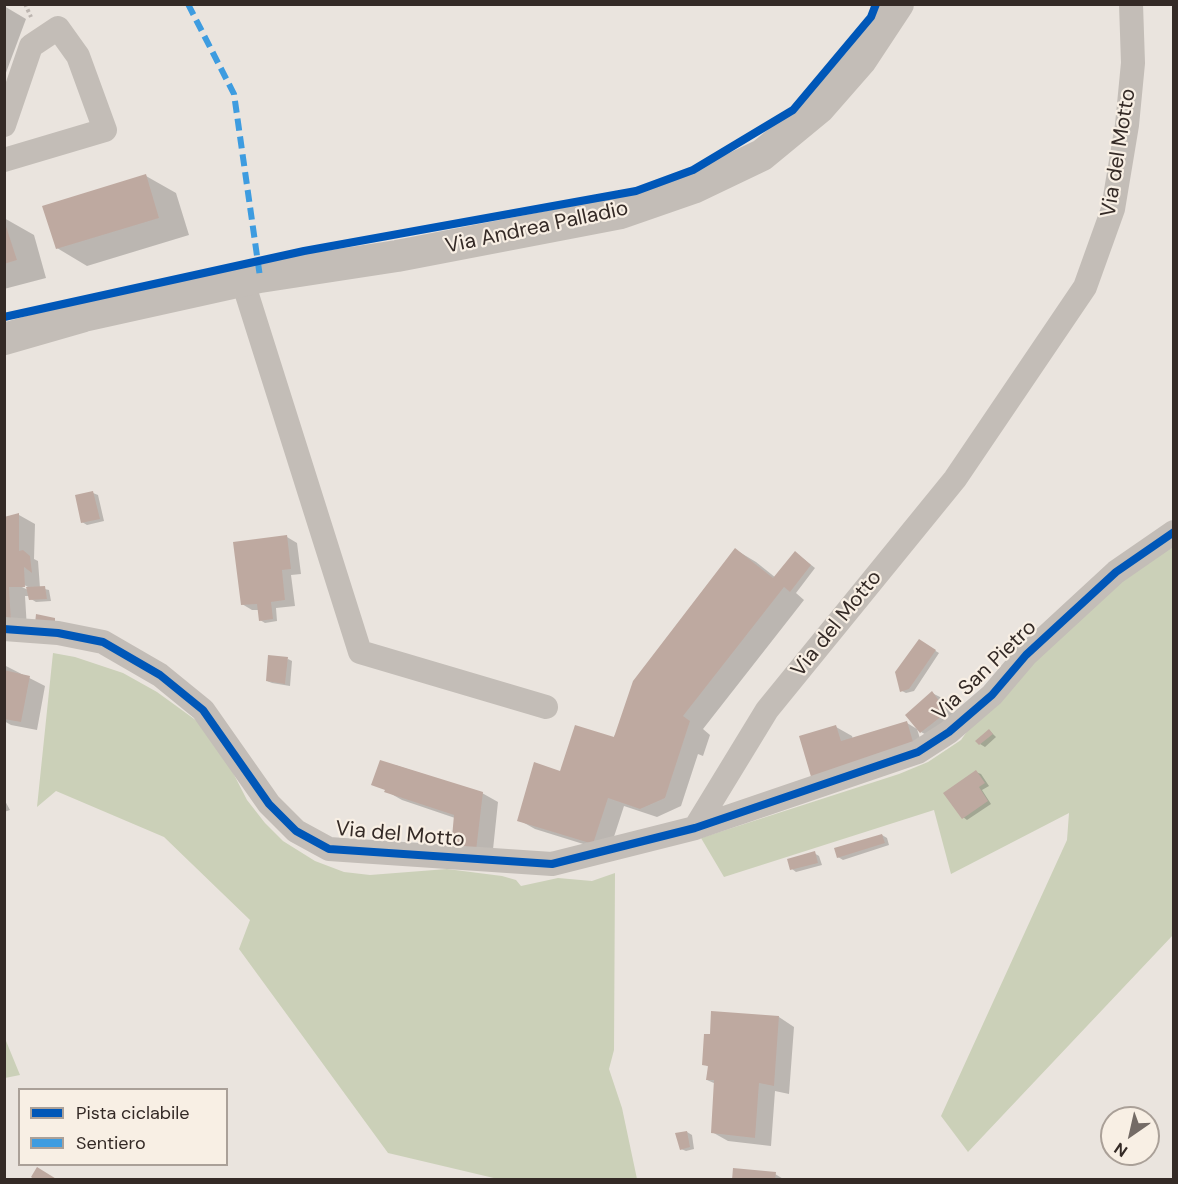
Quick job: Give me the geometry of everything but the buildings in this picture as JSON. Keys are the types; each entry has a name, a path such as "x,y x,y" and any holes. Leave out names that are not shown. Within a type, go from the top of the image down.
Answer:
{"street":[{"name":"Via Andrea Palladio","path":"4,339 84,316 280,274 475,242 610,215 693,189 762,155 819,108 861,60 898,4"},
{"name":"Via del Motto","path":"4,629 58,633 103,642 160,675 203,710 269,804 296,831 329,849 552,864 695,828 767,710 955,479 1086,287 1113,209 1127,125 1133,63 1131,4"},
{"path":"4,125 31,46 58,28 78,56 105,130 4,160"},
{"path":"243,282 360,652 546,707"},
{"name":"Via San Pietro","path":"695,828 907,756 926,747 949,732 992,694 1026,656 1116,572 1173,532"}],"green space":[{"path":"1173,540 1173,935 968,1152 941,1116 1067,840 1069,813 951,874 934,810 724,877 701,838 899,774 928,762 961,740 982,710 1049,639"},
{"path":"53,653 75,657 123,673 157,692 197,721 227,761 247,800 265,823 283,841 315,861 344,872 370,875 447,869 502,876 516,880 521,886 558,878 592,881 615,873 614,1050 609,1069 622,1108 637,1179 498,1179 388,1153 239,949 250,920 164,837 56,791 37,807"},
{"path":"4,1036 20,1075 4,1078"}],"marked path":[{"path":"188,4 234,94 260,277"}],"cycle path":[{"path":"4,317 304,251 636,191 693,170 793,110 871,17 876,4"},
{"path":"4,629 58,633 103,642 160,675 203,710 269,804 296,831 329,849 552,864 695,828 918,752 949,732 992,695 1026,655 1116,572 1174,532"}]}
